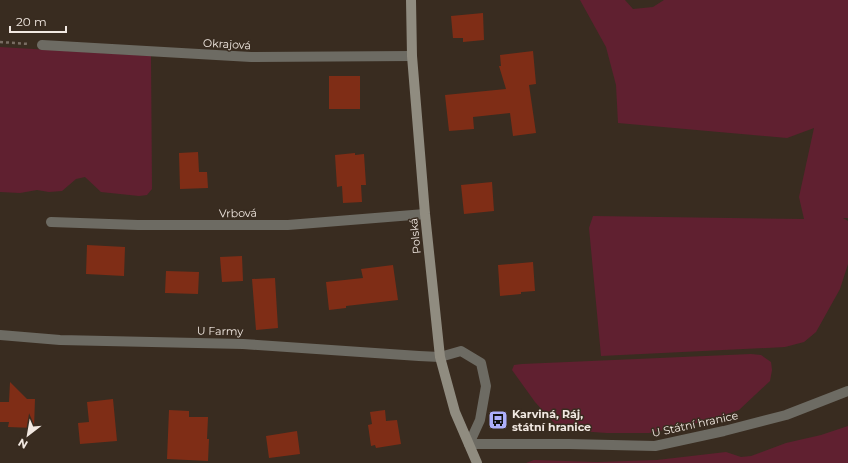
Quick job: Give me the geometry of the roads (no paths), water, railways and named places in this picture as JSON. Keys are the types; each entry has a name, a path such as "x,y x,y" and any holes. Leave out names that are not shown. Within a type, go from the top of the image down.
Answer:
{"street":[{"name":"Polská","path":"411,0 412,56 424,214 440,357 455,412 477,463"},
{"name":"Okrajová","path":"42,45 251,58 412,56"},
{"name":"Vrbová","path":"51,222 145,225 288,225 424,214"},
{"name":"U Farmy","path":"0,335 60,340 243,344 440,357 461,351 481,363 486,386 480,420 469,444"},
{"name":"U Státní hranice","path":"469,444 655,446 724,431 786,415 848,391"}],"place":[{"name":"Karviná, Ráj, státní hranice","path":"498,420"}]}
